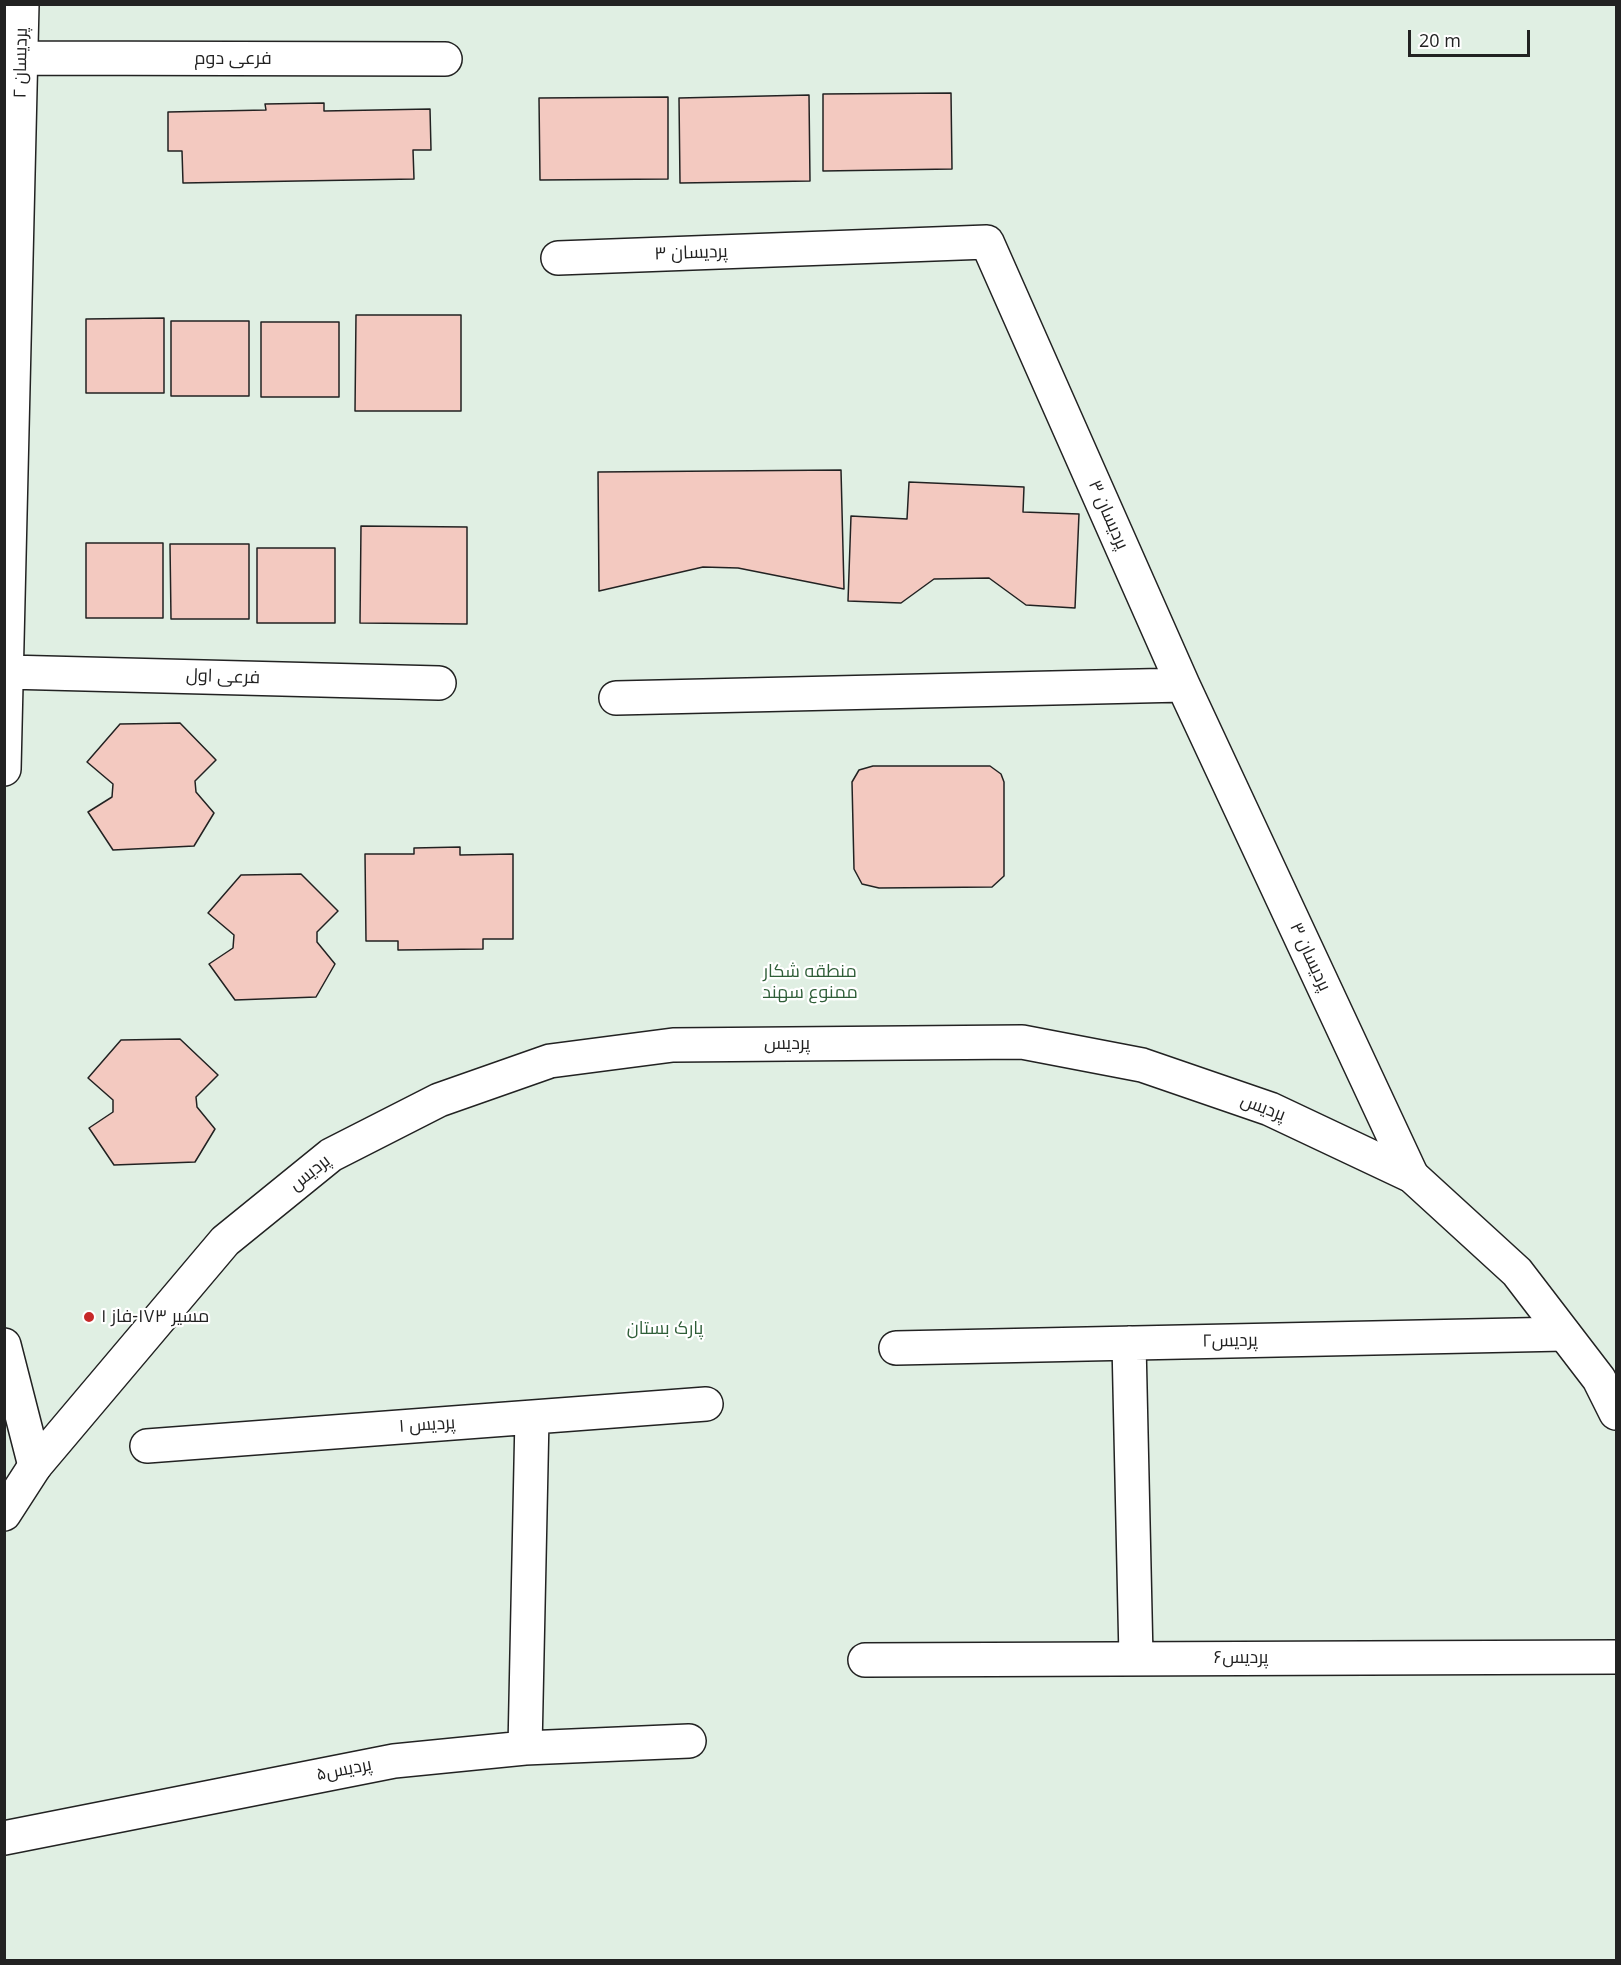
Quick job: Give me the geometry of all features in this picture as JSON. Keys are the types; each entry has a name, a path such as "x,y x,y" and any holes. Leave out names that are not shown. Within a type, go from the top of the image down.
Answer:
{"street":[{"name":"پردیسان ۲","path":"4,769 22,4"},
{"name":"فرعی دوم","path":"21,58 445,59"},
{"name":"پردیسان ۳","path":"558,258 987,242 1183,685 1412,1176"},
{"name":"فرعی اول","path":"7,672 439,683"},
{"path":"616,698 1183,685"},
{"name":"پردیس","path":"4,1514 35,1466 225,1241 331,1155 439,1100 550,1061 673,1045 1022,1042 1142,1065 1270,1109 1412,1176 1517,1272 1599,1379 1615,1406"},
{"name":"پردیس۲","path":"896,1348 1564,1334"},
{"path":"1129,1343 1136,1658"},
{"path":"4,1345 35,1466"},
{"name":"پردیس ۱","path":"147,1446 706,1404"},
{"path":"525,1748 532,1417"},
{"name":"پردیس۶","path":"865,1660 1617,1657"},
{"name":"پردیس۵","path":"4,1838 394,1761 525,1748 689,1741"}],"green space":[{"name":"منطقه شکار ممنوع سهند","path":"5,5 1616,5 1616,1960 5,1960"}],"building":[{"path":"951,93 952,169 823,171 823,94"},
{"path":"809,95 810,181 680,183 679,98"},
{"path":"668,97 668,179 540,180 539,98"},
{"path":"324,103 324,111 430,109 431,150 413,150 414,179 183,183 182,151 168,151 168,112 266,110 265,104"},
{"path":"356,315 461,315 461,411 355,411"},
{"path":"164,318 164,393 86,393 86,319"},
{"path":"171,321 249,321 249,396 171,396"},
{"path":"261,322 339,322 339,397 261,397"},
{"path":"841,470 844,589 738,568 703,567 599,591 598,472"},
{"path":"909,482 1024,487 1023,512 1079,514 1075,608 1026,605 989,578 934,579 901,603 848,601 851,516 907,519"},
{"path":"361,526 467,527 467,624 360,623"},
{"path":"86,543 163,543 163,618 86,618"},
{"path":"170,544 249,544 249,619 171,619"},
{"path":"257,548 335,548 335,623 257,623"},
{"path":"180,723 216,760 195,781 196,792 214,813 194,846 113,850 88,812 112,797 113,784 87,762 120,724"},
{"path":"873,766 990,766 1001,774 1004,782 1004,876 992,887 879,888 862,884 854,869 852,782 859,770"},
{"path":"460,847 460,855 513,854 513,939 483,939 483,949 398,950 398,941 366,941 365,854 414,854 414,848"},
{"path":"301,874 338,911 317,932 317,942 335,964 316,997 235,1000 209,964 233,948 234,935 208,913 241,875"},
{"path":"180,1039 218,1075 196,1097 197,1107 215,1129 195,1162 114,1165 89,1128 113,1112 113,1100 88,1078 121,1040"}],"place":[{"name":"مسیر ۱۷۳-فاز ۱","path":"89,1317"}],"park label":[{"name":"پارک بستان","path":"665,1329"}]}
